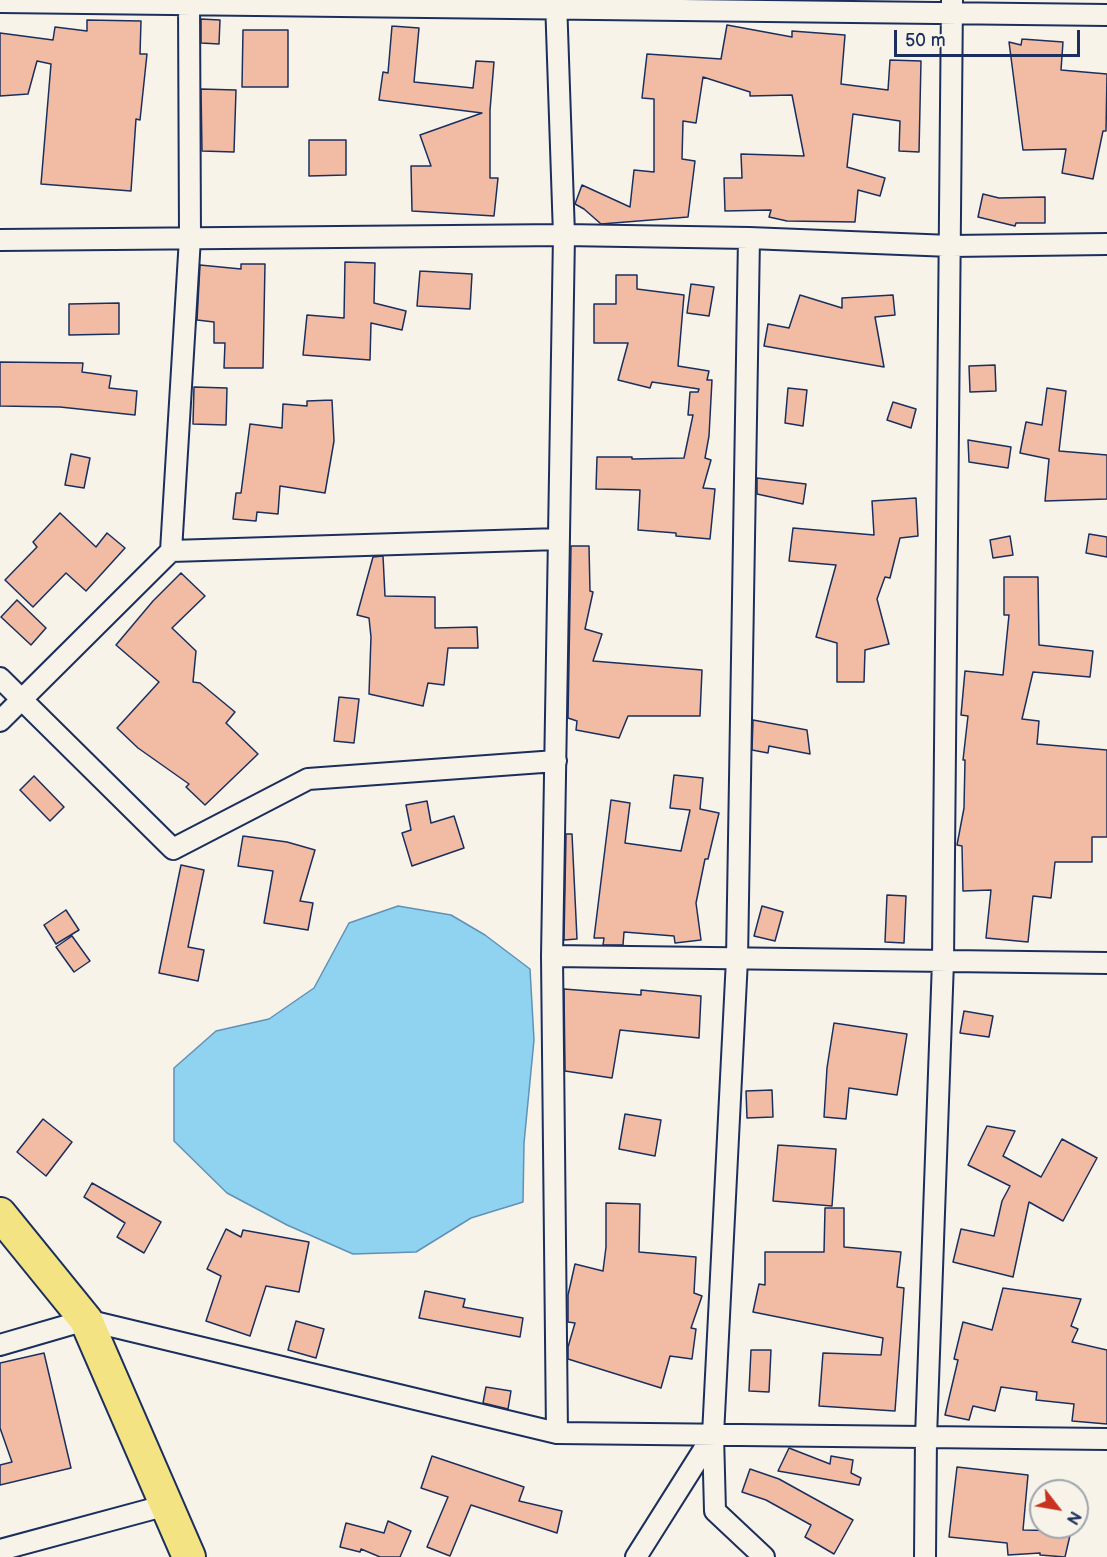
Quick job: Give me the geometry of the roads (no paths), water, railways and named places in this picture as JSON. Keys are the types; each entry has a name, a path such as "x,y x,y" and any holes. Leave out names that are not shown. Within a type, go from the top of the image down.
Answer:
{"highway":[{"path":"0,1214 86,1320 189,1557"}],"street":[{"path":"0,2 952,6 1107,15"},
{"path":"0,721 171,551 190,238 189,2"},
{"path":"556,4 564,235 552,956 557,1433"},
{"path":"925,1557 926,1437 943,961 952,6"},
{"path":"0,240 564,235 749,238 951,246 1107,244"},
{"path":"749,238 737,959 713,1435 715,1511 764,1557"},
{"path":"171,551 559,539"},
{"path":"0,678 173,849 308,779 556,762"},
{"path":"552,956 1107,963"},
{"path":"0,1345 86,1320 557,1433 1107,1439"},
{"path":"636,1557 713,1435"},
{"path":"0,1550 167,1505"}],"water":[{"path":"398,906 451,915 485,935 530,969 534,1040 524,1143 523,1202 471,1218 416,1252 353,1254 287,1225 227,1193 174,1141 174,1068 216,1031 269,1019 314,988 349,923"}]}
